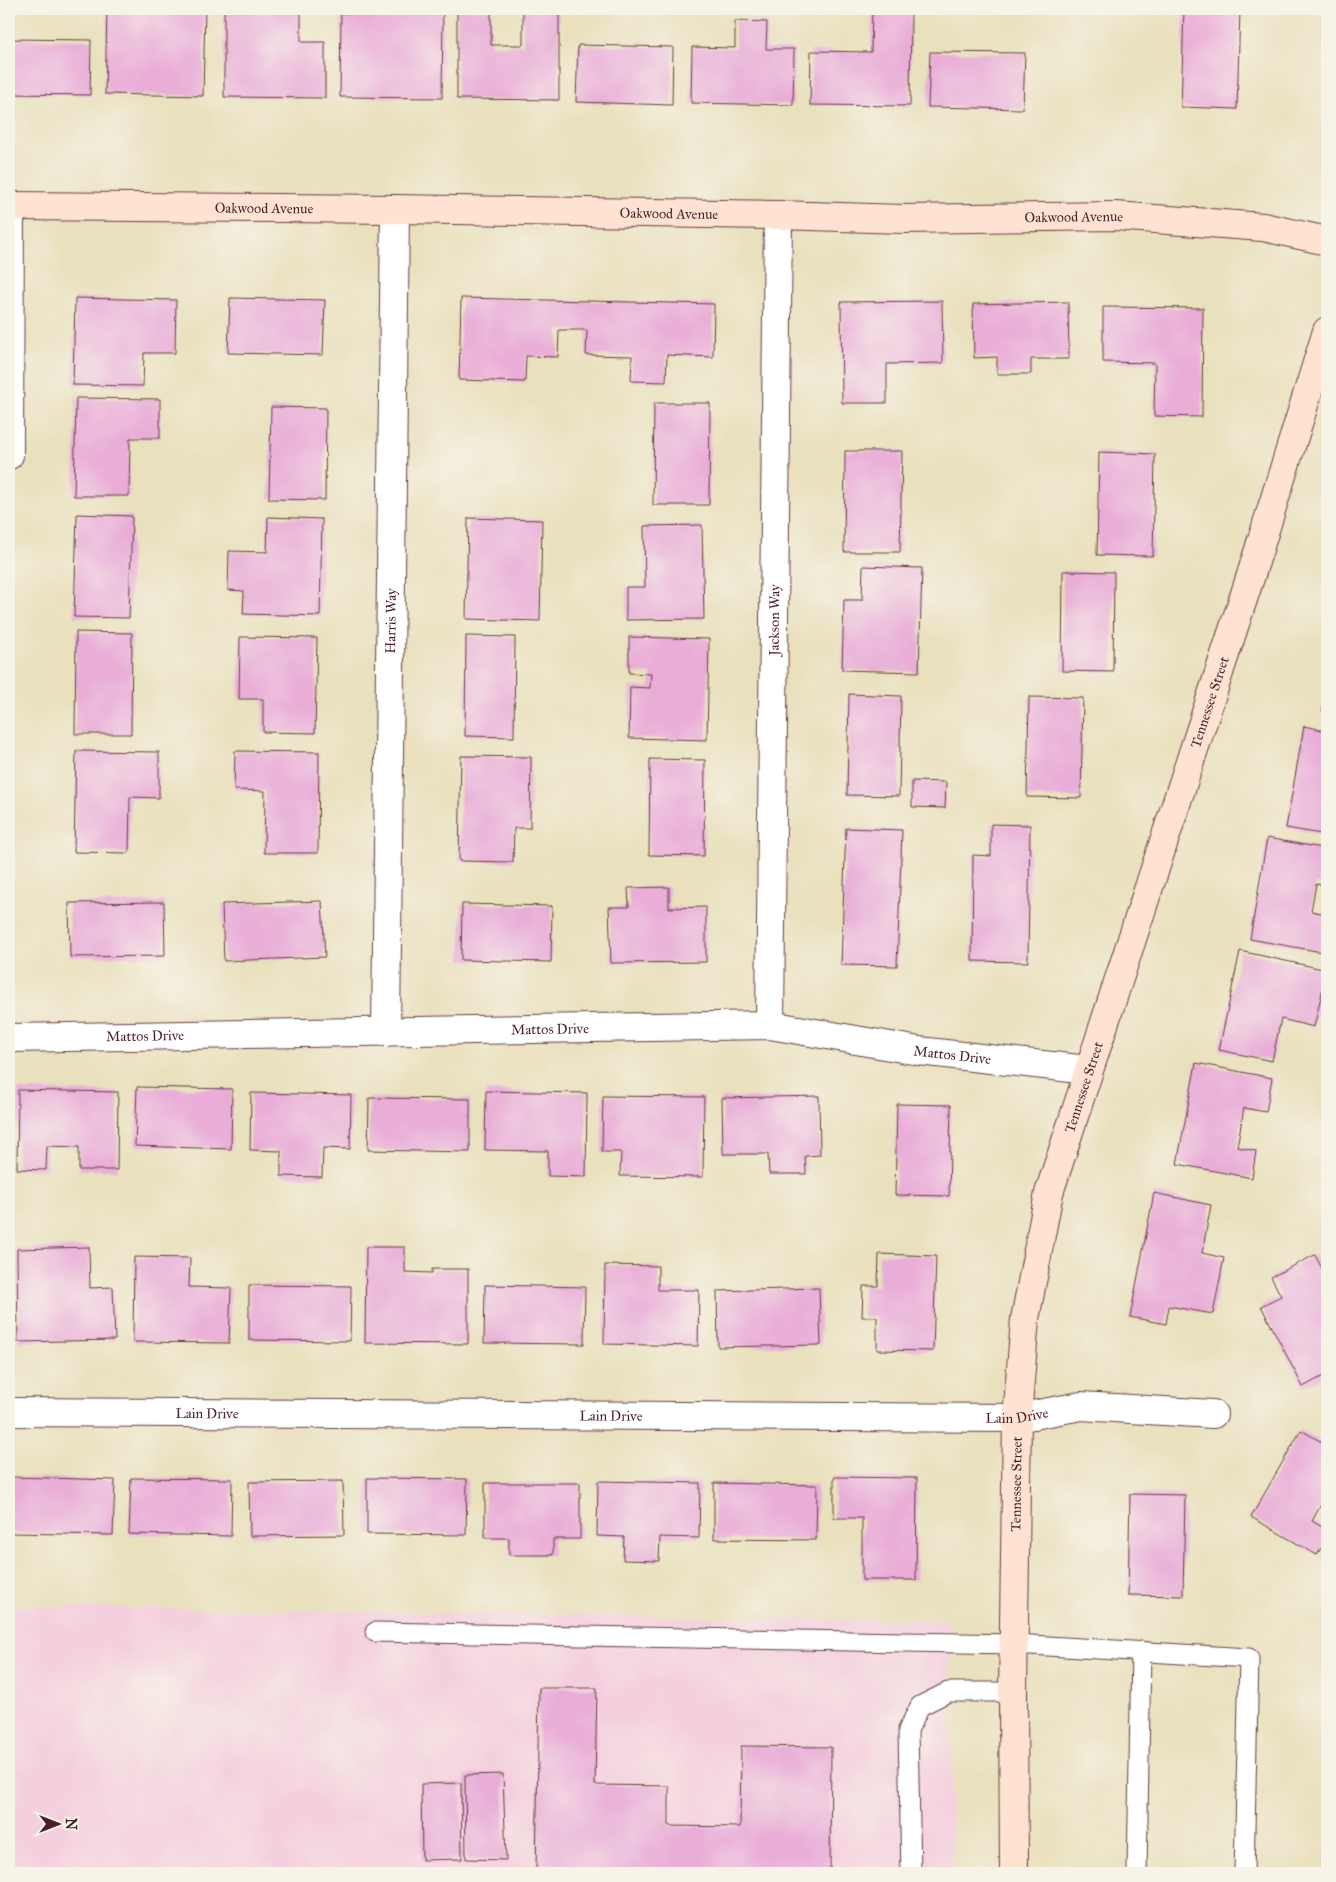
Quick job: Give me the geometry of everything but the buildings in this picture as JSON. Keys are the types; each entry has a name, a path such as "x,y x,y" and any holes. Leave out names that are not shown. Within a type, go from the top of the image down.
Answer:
{"main road":[{"name":"Oakwood Avenue","path":"10,206 395,209 903,218 1115,216 1263,227 1327,242"},
{"name":"Tennessee Street","path":"1014,1873 1013,1692 1017,1418 1025,1319 1049,1193 1250,578 1327,331"}],"street":[{"path":"9,455 10,206"},
{"name":"Harris Way","path":"386,1032 395,209"},
{"name":"Jackson Way","path":"770,1025 778,215"},
{"name":"Mattos Drive","path":"9,1038 770,1025 919,1051 1088,1070"},
{"name":"Lain Drive","path":"9,1412 1017,1418 1081,1406 1213,1414"}],"lane":[{"path":"375,1632 1014,1644 1248,1658 1244,1873"},
{"path":"1137,1873 1141,1651"},
{"path":"911,1873 908,1730 920,1706 948,1692 1013,1692"}],"shaded area":[{"path":"9,1606 950,1621 952,1873 9,1873"}]}
